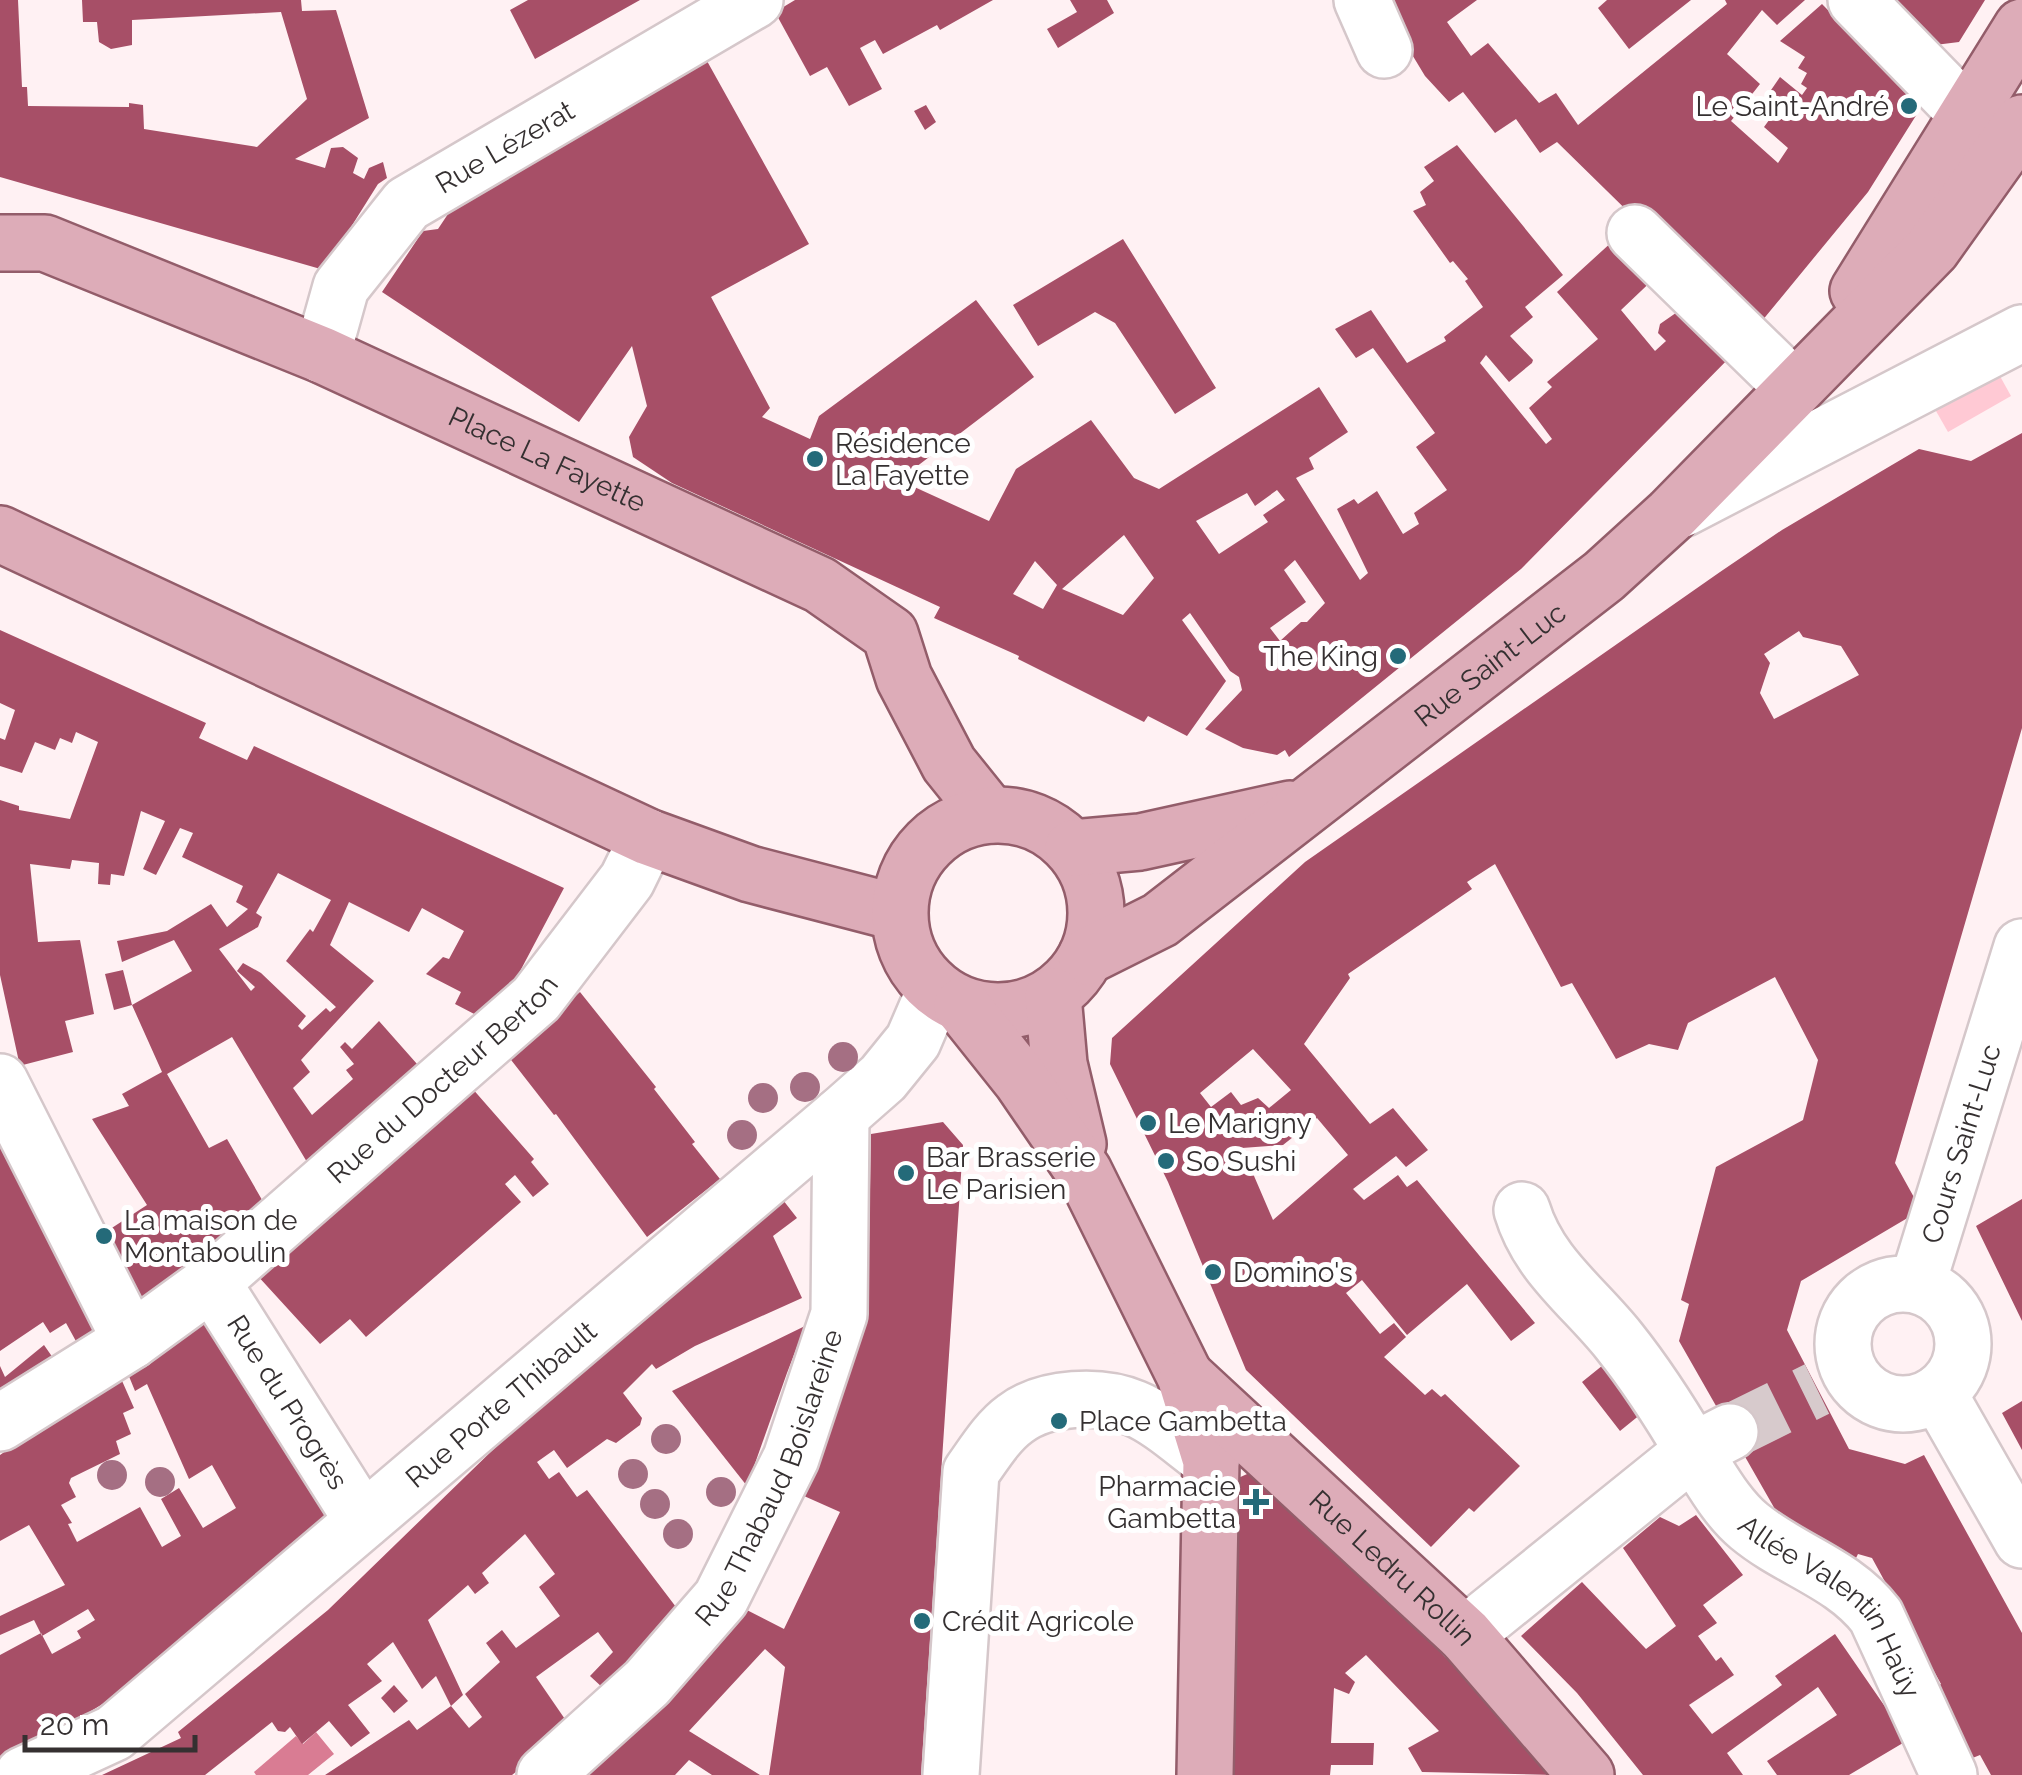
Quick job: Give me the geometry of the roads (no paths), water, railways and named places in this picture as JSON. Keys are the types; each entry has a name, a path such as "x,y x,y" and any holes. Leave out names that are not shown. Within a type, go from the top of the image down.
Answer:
{"main road":[{"name":"Rue Saint-Luc","path":"1070,976 1160,920 1302,806 1604,576 1671,515 1932,249 1999,128 2022,27"},
{"name":"Place La Fayette","path":"0,243 44,242 322,355 820,585 890,634 904,678 949,764 990,814"},
{"path":"0,534 648,837 750,874 898,912"},
{"name":"Rue Saint-Luc","path":"1073,848 1140,842 1302,806"},
{"path":"1084,1172 1059,1064 1070,976 1096,930 1096,901 1088,873 1073,848 1050,829 1021,816 990,814 961,821 936,836 916,858 903,884 898,912 902,942 915,968 948,998 1021,1080 1084,1172 1185,1376 1210,1461 1205,1775"},
{"path":"948,998 993,1012 1024,1008 1070,976"},
{"name":"Rue Ledru Rollin","path":"1185,1376 1453,1623 1586,1775"}],"street":[{"name":"Rue Lézerat","path":"322,355 341,287 408,204 755,0"},
{"path":"1362,0 1384,50"},
{"path":"1856,0 1999,128"},
{"path":"1635,233 1796,385"},
{"name":"Rue Saint-Luc","path":"1671,515 2022,333"},
{"name":"Rue du Docteur Berton","path":"0,1423 131,1340 212,1282 536,998 627,880 648,837"},
{"name":"Cours Saint-Luc","path":"1917,1285 2022,947"},
{"name":"Rue Porte Thibault","path":"23,1775 114,1733 841,1115 882,1078 948,998"},
{"path":"0,1082 131,1340"},
{"name":"Rue Thabaud Boislareine","path":"545,1775 647,1684 721,1598 791,1458 839,1314 841,1115"},
{"name":"Allée Valentin Haüy","path":"1522,1210 1547,1264 1616,1337 1662,1396 1711,1441 1733,1511 1751,1528 1843,1582 1876,1616 1949,1775"},
{"name":"Rue du Progrès","path":"212,1282 363,1521"},
{"path":"1917,1285 1950,1306 1960,1323 1963,1342 1952,1379 1938,1393 1920,1402 1889,1402 1833,1381 1843,1354 1843,1334 1862,1300 1878,1289 1917,1285"},
{"path":"1938,1393 2022,1540"},
{"path":"951,1775 971,1472 992,1443 1015,1418 1042,1404 1090,1400 1134,1408 1210,1461"},
{"path":"1453,1623 1711,1441"},
{"path":"1453,1623 1637,1452"}],"tunnel":[{"path":"1730,1432 1817,1389"}],"place":[{"name":"Le Saint-André","path":"1909,106"},
{"name":"Résidence La Fayette","path":"815,459"},
{"name":"The King","path":"1398,656"},
{"name":"Le Marigny","path":"1148,1123"},
{"name":"So Sushi","path":"1166,1161"},
{"name":"Bar Brasserie Le Parisien","path":"906,1173"},
{"name":"La maison de Montaboulin","path":"104,1236"},
{"name":"Domino's","path":"1213,1272"},
{"name":"Place Gambetta","path":"1059,1421"},
{"name":"Pharmacie Gambetta","path":"1256,1502"},
{"name":"Crédit Agricole","path":"922,1621"}]}
